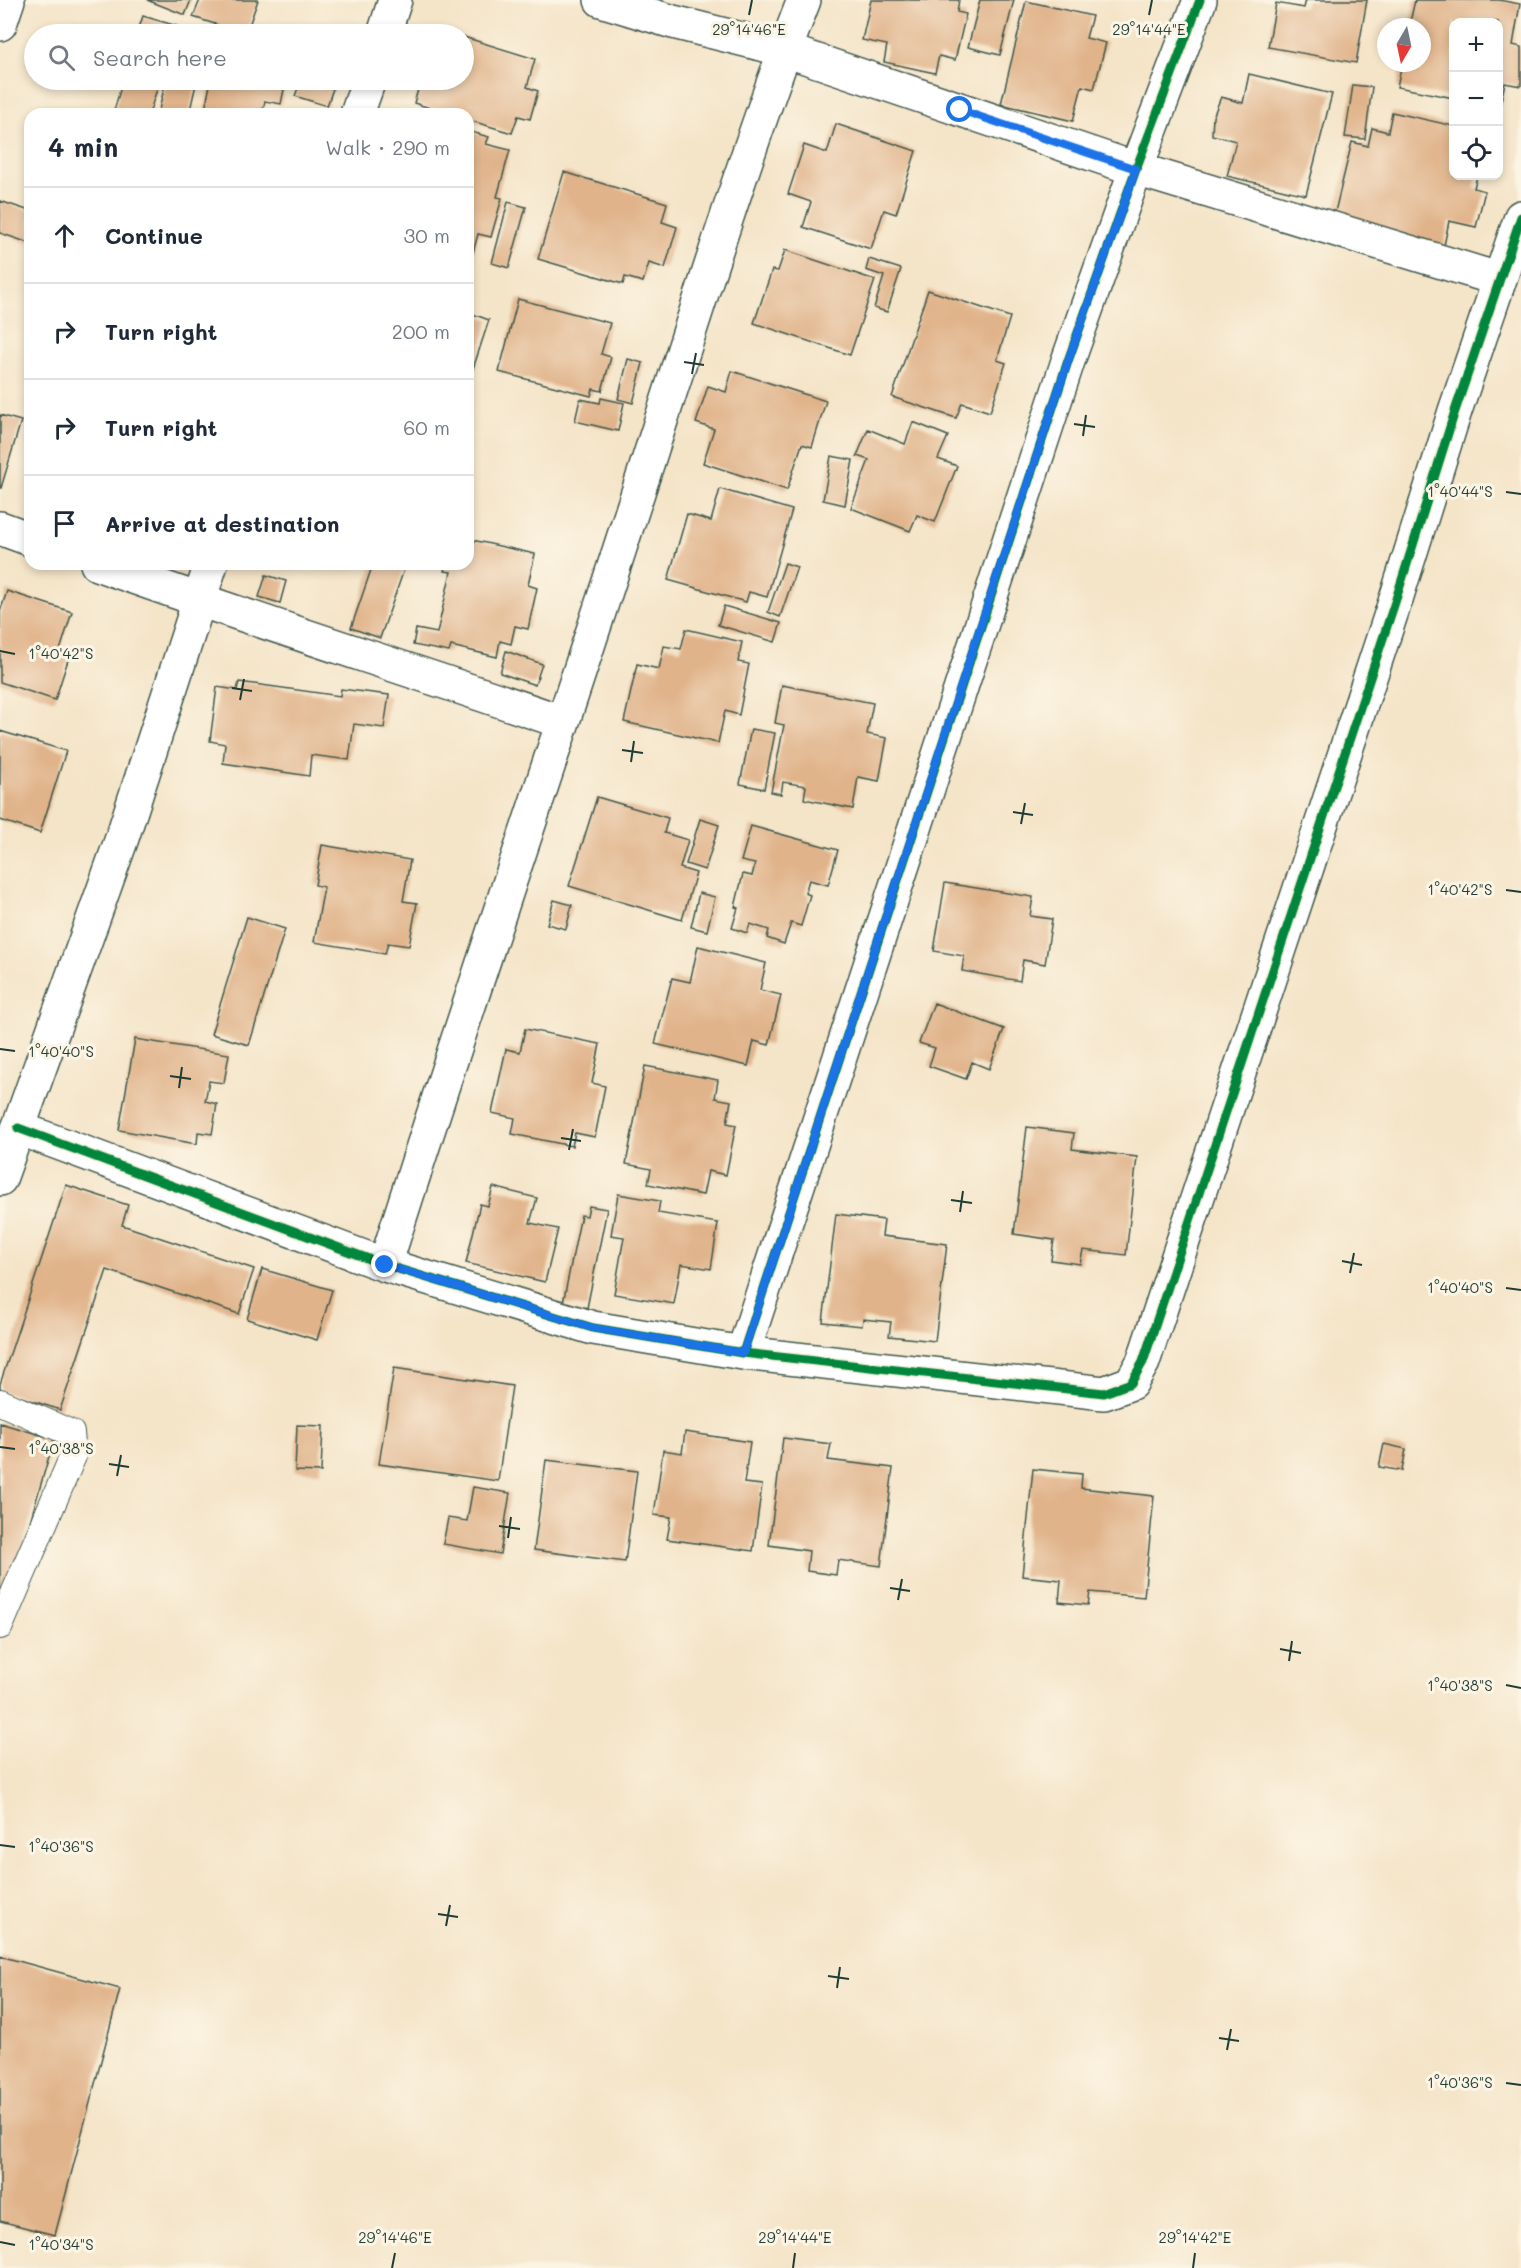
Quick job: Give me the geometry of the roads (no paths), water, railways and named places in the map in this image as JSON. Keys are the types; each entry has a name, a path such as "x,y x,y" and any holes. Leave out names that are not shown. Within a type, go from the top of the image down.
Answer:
{"street":[{"path":"0,24 8,0"},
{"path":"387,24 395,0"},
{"path":"601,0 673,22 785,50 1136,169 1498,279"},
{"path":"385,1265 699,300 804,0"},
{"path":"743,1353 1068,361 1136,169 1200,0"},
{"path":"359,108 365,90"},
{"path":"18,1128 385,1265 593,1328 743,1353 1104,1393 1131,1383 1147,1351 1396,599 1498,279 1521,217"},
{"path":"0,528 24,538"},
{"path":"114,570 199,601 561,722"},
{"path":"0,1179 123,838 209,570"}],"lane":[{"path":"0,1402 71,1433 74,1456 0,1626"}]}
